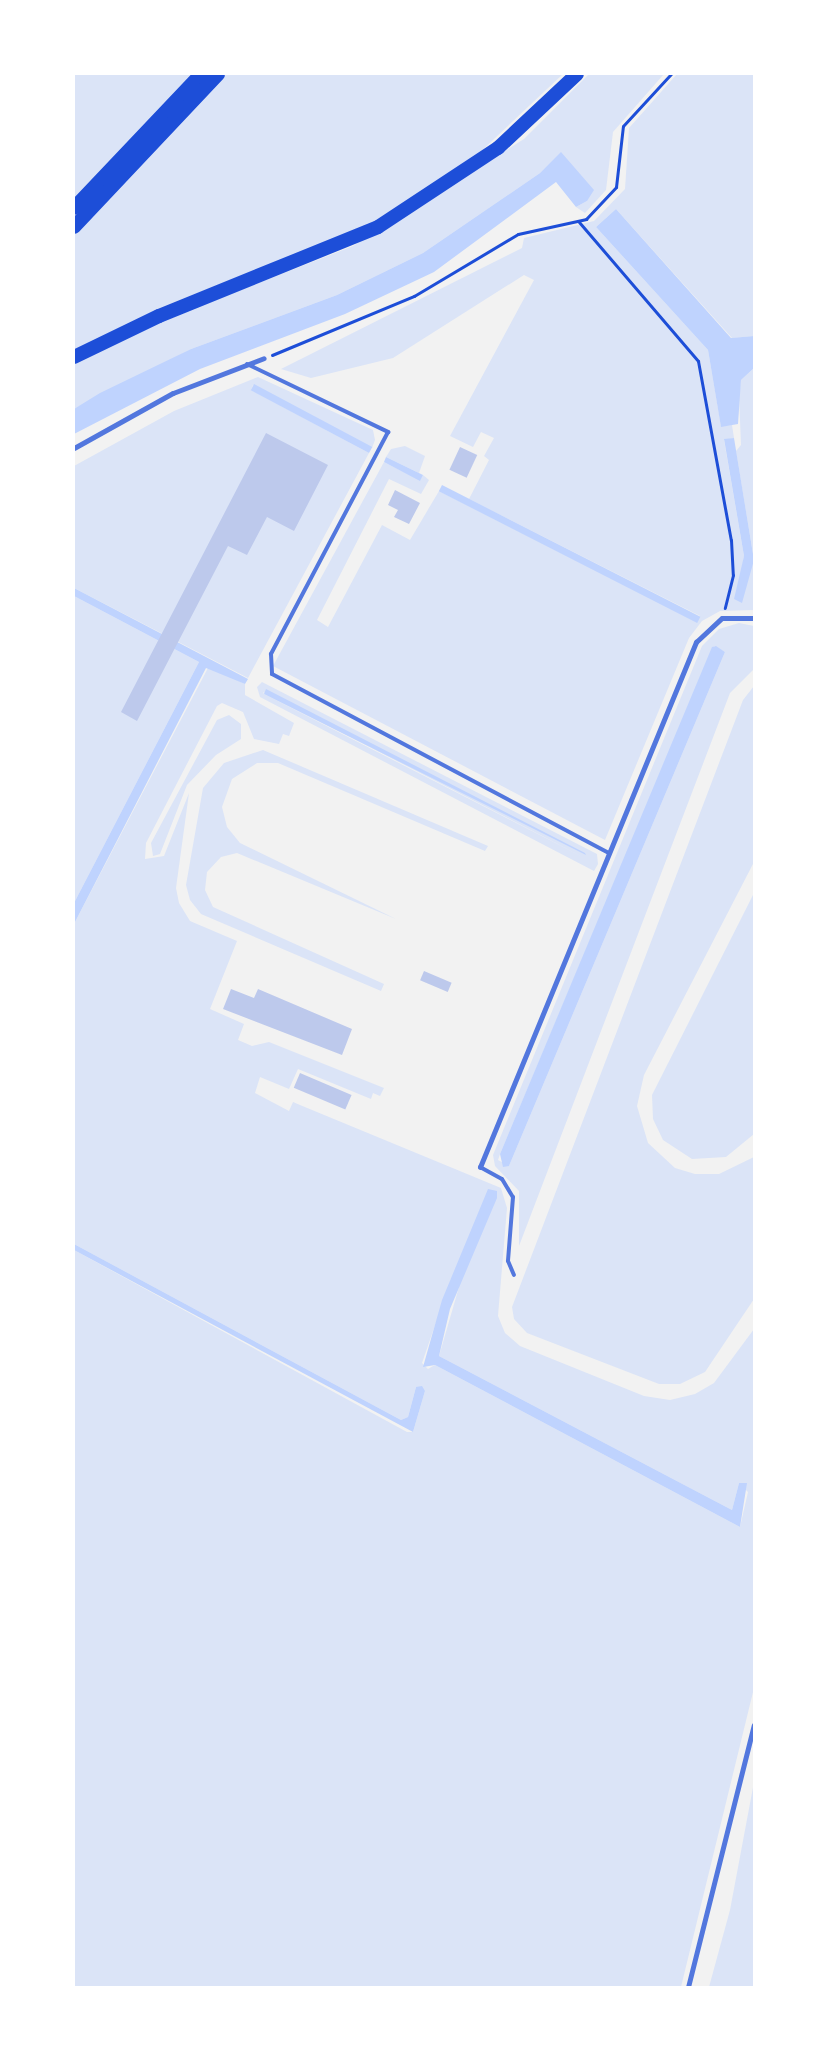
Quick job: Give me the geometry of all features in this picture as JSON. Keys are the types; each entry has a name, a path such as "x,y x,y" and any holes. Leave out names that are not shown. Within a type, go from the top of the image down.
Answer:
{"highway":[{"path":"74,208 200,74"},
{"path":"74,227 218,74"},
{"path":"74,356 159,316 378,227 498,148 577,74"}],"street":[{"path":"74,448 173,393 264,358"},
{"path":"480,1167 696,642 722,618 754,618"},
{"path":"688,1987 754,1725"}],"lane":[{"path":"247,364 388,432 271,654 272,674 609,853"},
{"path":"480,1167 502,1179 513,1198 508,1261 514,1275"}],"path":[{"path":"264,358 414,296 518,234 579,222 616,187 623,126 671,74"},
{"path":"579,222 698,361 731,540 733,575 722,618"}],"shaded area":[{"path":"74,74 193,74 74,200"},
{"path":"226,74 563,74 476,156 369,225 162,307 74,350 74,235"},
{"path":"589,74 664,74 613,132 606,190 585,213 576,207 587,201 561,153 540,173 423,253 337,295 191,349 74,409 74,361 162,321 353,246 524,139"},
{"path":"677,74 754,74 754,336 732,338 616,209 596,227 708,350 721,426 732,425 734,438 724,440 744,556 740,582 754,560 754,610 720,611 702,621 689,638 605,840 273,666 384,462 420,480 423,475 429,480 421,494 389,479 317,620 328,627 382,525 410,540 439,491 697,622 700,616 469,499 489,460 484,456 494,438 481,432 473,447 450,436 534,280 524,275 393,358 311,378 281,369 522,248 524,238 594,221 625,189 629,128"},
{"path":"754,368 754,560 736,451 741,445 739,396 741,380"},
{"path":"258,377 373,430 375,440 372,448 253,385 251,390 369,453 248,678 74,588 74,466 174,411"},
{"path":"405,446 425,456 419,473 386,457 391,449"},
{"path":"74,596 199,662 74,903"},
{"path":"739,623 754,626 754,669 730,693 519,1246 519,1191 495,1166 493,1155 702,646 719,629","holes":["714,646 725,652 509,1166 498,1160 500,1154"]},
{"path":"209,666 245,684 245,695 294,723 289,736 283,734 279,744 254,739 243,712 222,703 217,706 146,843 145,859 164,856 189,793 176,888 179,903 190,921 237,941 210,1009 244,1024 238,1040 252,1046 269,1042 384,1088 380,1096 373,1093 371,1099 298,1069 289,1089 260,1077 255,1093 289,1111 293,1102 501,1188 507,1208 498,1316 505,1333 520,1346 644,1396 670,1400 695,1394 714,1383 754,1329 754,1688 681,1987 74,1987 74,1250 407,1432 413,1432 425,1391 416,1387 408,1417 401,1420 74,1244 74,924","holes":["451,1279 459,1287 439,1356 732,1510 739,1483 748,1492 740,1527 435,1365 428,1369 422,1363"]},
{"path":"262,682 597,854 598,864 594,871 260,697 257,687","holes":["263,692 583,857 264,694"]},
{"path":"754,686 754,862 644,1075 637,1106 648,1143 675,1168 695,1174 719,1174 754,1157 754,1299 705,1372 680,1384 659,1384 527,1333 514,1319 512,1307 743,700"},
{"path":"229,715 241,724 241,739 216,755 187,785 160,854 153,856 151,843 217,720"},
{"path":"263,750 488,846 485,851 278,763 257,763 232,779 222,807 227,827 240,843 396,919 237,853 221,857 207,872 205,890 213,907 384,984 381,991 201,914 190,900 186,885 203,788 224,763"},
{"path":"754,893 754,1134 726,1157 692,1159 663,1140 653,1119 652,1095"},
{"path":"754,1782 754,1987 709,1987 730,1910"}],"water":[{"path":"561,152 594,190 587,201 576,207 556,182 434,272 345,314 200,369 74,434 74,409 100,393 191,349 337,295 423,253 540,173"},
{"path":"616,209 731,338 754,336 754,368 741,380 738,424 721,427 708,350 596,227"},
{"path":"254,384 372,447 369,453 251,390"},
{"path":"734,438 754,560 742,603 734,599 744,556 724,439"},
{"path":"386,457 423,475 420,481 384,462"},
{"path":"442,485 700,617 697,623 439,491"},
{"path":"74,588 248,679 245,684 206,668 74,924 74,903 199,662 74,596"},
{"path":"716,646 725,652 509,1166 503,1167 500,1154 712,647"},
{"path":"266,689 585,853 586,855 264,694"},
{"path":"488,1189 497,1191 497,1198 450,1309 439,1356 732,1510 739,1483 747,1483 740,1527 435,1365 423,1367 442,1300"},
{"path":"74,1244 401,1420 408,1417 416,1387 422,1386 425,1391 413,1432 74,1250"}],"building":[{"path":"266,433 328,465 294,531 267,517 247,555 228,546 137,721 121,712"},
{"path":"460,447 477,455 467,478 449,470"},
{"path":"395,490 420,503 409,524 394,517 398,510 388,505"},
{"path":"424,971 452,983 448,992 420,980"},
{"path":"231,989 254,998 258,989 352,1029 342,1055 223,1009"},
{"path":"300,1073 352,1095 345,1110 294,1088"}]}
